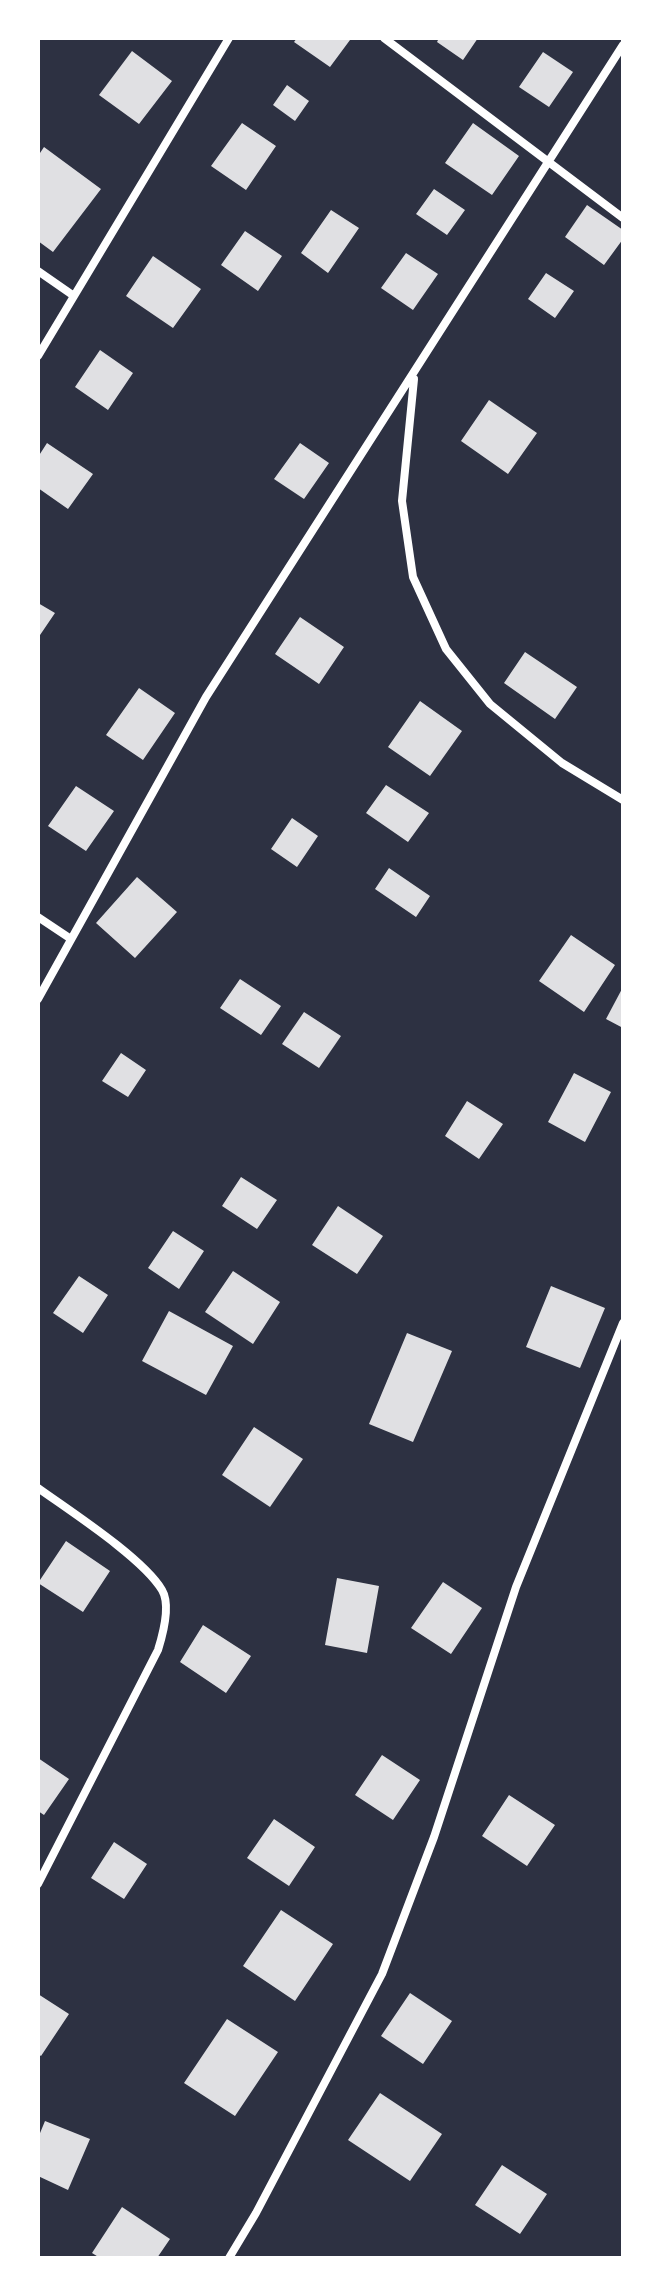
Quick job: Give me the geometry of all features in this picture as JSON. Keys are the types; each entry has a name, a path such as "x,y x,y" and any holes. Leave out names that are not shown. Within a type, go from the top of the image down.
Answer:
{"street":[{"path":"38,356 229,38"},
{"path":"384,38 623,218"},
{"path":"38,999 206,697 623,45"},
{"path":"38,271 74,296"},
{"path":"414,374 402,501 413,577 446,649 490,704 562,763 623,800"},
{"path":"38,917 71,939"},
{"path":"229,2258 270,2188 382,1974 434,1837 516,1587 623,1323"},
{"path":"38,1488 132,1557 164,1592 166,1627 158,1650 38,1884"}],"building":[{"path":"297,38 350,40 330,67 294,42"},
{"path":"439,38 478,38 463,60 437,42"},
{"path":"132,51 172,81 139,124 99,95"},
{"path":"543,52 573,72 549,107 519,87"},
{"path":"287,85 309,101 295,121 273,105"},
{"path":"242,123 276,146 246,190 211,166"},
{"path":"473,123 519,156 492,195 445,163"},
{"path":"44,147 101,189 53,252 38,241 38,156"},
{"path":"434,189 465,210 447,235 416,214"},
{"path":"587,205 623,230 623,239 604,265 565,237"},
{"path":"331,210 359,228 328,273 301,253"},
{"path":"245,231 282,256 258,291 221,265"},
{"path":"406,253 438,274 413,310 381,288"},
{"path":"153,256 201,289 173,328 126,296"},
{"path":"546,273 574,291 555,318 528,299"},
{"path":"100,350 133,373 108,410 75,387"},
{"path":"489,400 537,433 508,474 461,441"},
{"path":"47,443 93,474 68,509 38,488 38,457"},
{"path":"300,443 329,463 304,499 274,479"},
{"path":"38,603 55,613 38,638"},
{"path":"300,617 344,647 319,684 275,654"},
{"path":"525,652 577,687 555,719 504,683"},
{"path":"139,688 175,713 143,760 106,735"},
{"path":"420,701 462,731 430,776 388,747"},
{"path":"386,785 429,813 408,842 366,813"},
{"path":"76,786 114,811 86,851 48,826"},
{"path":"292,818 318,836 297,867 271,849"},
{"path":"389,868 430,896 416,917 375,889"},
{"path":"137,877 177,912 135,958 96,923"},
{"path":"571,935 615,965 584,1012 539,981"},
{"path":"240,979 281,1006 261,1035 220,1008"},
{"path":"623,987 623,1028 606,1019"},
{"path":"304,1012 341,1036 319,1068 282,1044"},
{"path":"121,1053 146,1070 128,1097 102,1081"},
{"path":"574,1073 611,1092 585,1142 548,1122"},
{"path":"467,1101 503,1124 479,1159 445,1136"},
{"path":"241,1177 277,1200 257,1229 222,1206"},
{"path":"338,1206 383,1236 357,1274 312,1245"},
{"path":"173,1231 204,1251 179,1289 148,1268"},
{"path":"233,1271 280,1302 253,1344 205,1312"},
{"path":"79,1276 108,1295 83,1333 53,1313"},
{"path":"551,1286 605,1308 580,1368 526,1347"},
{"path":"169,1311 233,1346 206,1395 142,1361"},
{"path":"407,1333 452,1351 413,1442 369,1424"},
{"path":"254,1427 303,1459 270,1507 222,1475"},
{"path":"66,1541 110,1571 83,1612 38,1583"},
{"path":"337,1578 379,1586 367,1653 325,1645"},
{"path":"443,1582 482,1608 451,1654 411,1628"},
{"path":"203,1625 251,1656 226,1693 180,1662"},
{"path":"382,1755 420,1780 393,1820 355,1795"},
{"path":"38,1758 69,1779 44,1815 38,1811"},
{"path":"509,1795 555,1825 527,1866 482,1836"},
{"path":"274,1819 315,1847 289,1886 247,1858"},
{"path":"114,1842 147,1864 124,1899 91,1878"},
{"path":"281,1910 333,1944 295,2001 243,1966"},
{"path":"410,1993 452,2021 423,2064 381,2036"},
{"path":"38,1994 69,2014 41,2056 38,2054"},
{"path":"227,2019 278,2052 235,2116 184,2083"},
{"path":"380,2093 442,2134 410,2181 348,2140"},
{"path":"45,2121 90,2139 68,2190 38,2176 38,2138"},
{"path":"502,2165 547,2194 520,2234 475,2205"},
{"path":"122,2207 170,2239 157,2258 100,2258 92,2253"}]}
